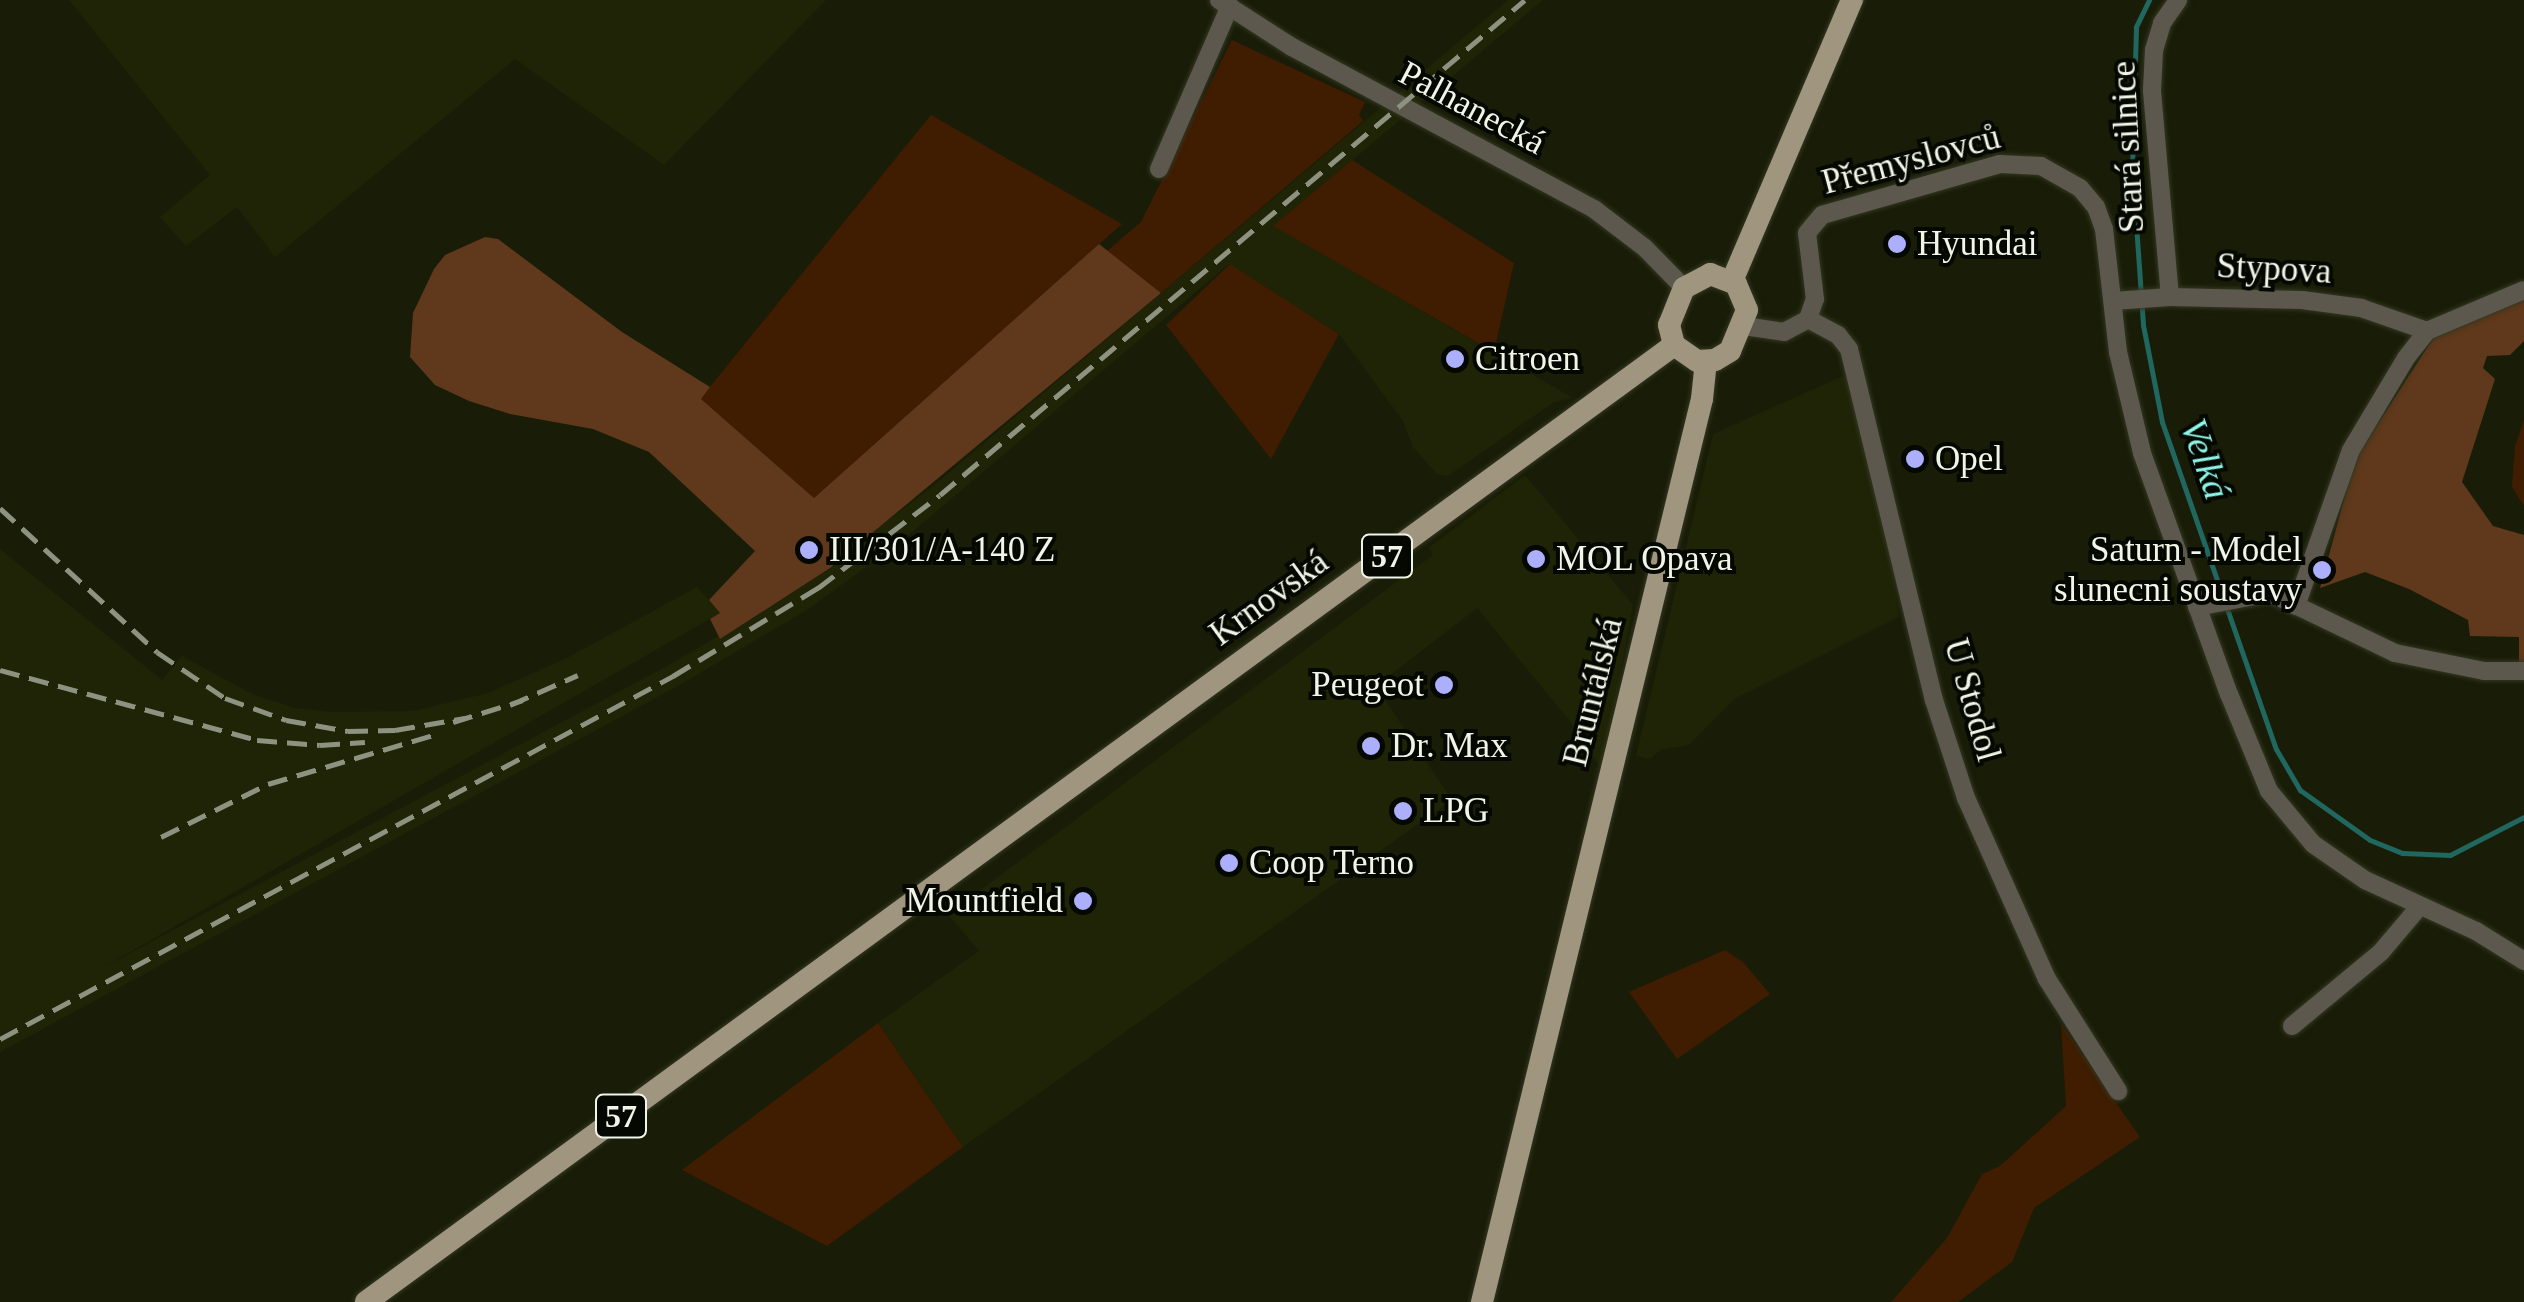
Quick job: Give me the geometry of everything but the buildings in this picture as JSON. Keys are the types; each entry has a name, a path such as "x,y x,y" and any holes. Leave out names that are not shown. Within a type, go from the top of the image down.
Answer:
{"main road":[{"path":"1732,280 1852,0"},
{"path":"1710,274 1732,280 1746,302 1744,326 1730,352 1706,362 1689,358 1674,345 1669,325 1684,288 1710,274"},
{"name":"Krnovská","path":"366,1302 1674,345"},
{"name":"Bruntálská","path":"1482,1302 1698,416 1706,362"}],"street":[{"name":"Stará silnice","path":"2164,298 2152,90 2158,36 2178,0"},
{"path":"1159,168 1224,3"},
{"name":"Palhanecká","path":"1224,3 1337,72 1594,209 1684,288"},
{"name":"Přemyslovců","path":"1808,319 1814,299 1807,233 1816,218 1957,174 2008,163 2034,164 2056,171 2092,200 2106,239 2119,300 2126,396 2160,508 2205,605 2254,758 2286,816 2338,862 2419,907 2476,930 2524,962"},
{"path":"2296,606 2351,450 2427,331 2524,290"},
{"name":"Stypova","path":"2119,300 2302,300 2362,308 2427,331"},
{"path":"1744,326 1784,332 1808,319"},
{"name":"U Stodol","path":"1808,319 1838,335 1849,349 1934,700 1966,798 2047,979 2118,1091"},
{"path":"2205,605 2236,596 2270,593 2395,653 2484,671 2524,671"},
{"path":"2292,1026 2380,952 2419,907"}],"shaded area":[{"path":"69,0 826,0 664,165 515,59 275,257 237,207 186,246 160,217 210,175"},
{"path":"1508,0 1543,0 1274,226 1573,398 1554,402 1448,476 1437,474 1413,447 1403,421 1339,334 1229,264 899,543 807,610 678,686 0,1052 0,549 162,680 182,656 252,694 295,708 332,712 414,711 488,693 567,658 697,587 720,613 104,967 667,666 795,591 933,486"},
{"path":"1232,40 1365,102 1359,115 1363,121 1161,293 1107,251 1141,222"},
{"path":"931,115 1122,224 814,498 700,399"},
{"path":"1352,160 1514,263 1494,352 1273,226"},
{"path":"485,237 498,239 622,332 710,387 701,399 814,498 1099,244 1161,293 830,568 720,639 710,619 720,613 709,600 755,551 649,452 593,429 510,414 469,401 435,385 410,357 413,313 434,269 445,255"},
{"path":"1230,264 1339,334 1271,459 1166,325"},
{"path":"2524,297 2524,341 2510,355 2487,356 2483,368 2495,379 2462,482 2493,526 2524,535 2524,663 2519,664 2519,637 2470,636 2468,620 2409,589 2365,572 2320,588 2355,459 2434,337"},
{"path":"1848,374 1882,501 1899,617 1734,699 1689,745 1660,750 1650,759 1636,756 1713,434"},
{"path":"2524,420 2524,506 2512,487 2515,446"},
{"path":"1525,475 1633,605 1602,770 1569,720 1477,608 1376,686 1452,800 963,1147 878,1023 979,951 948,914 1433,555 1429,547"},
{"path":"1725,950 1743,962 1770,994 1677,1059 1629,992"},
{"path":"878,1023 963,1147 827,1246 682,1170"},
{"path":"2061,1024 2140,1137 2034,1208 2012,1262 1958,1302 1891,1302 1947,1238 1982,1174 2000,1166 2066,1106"}],"waterway":[{"name":"Velká","path":"2149,0 2136,27 2132,167 2143,325 2162,422 2276,749 2300,790 2370,840 2403,853 2450,855 2524,817"}],"railway":[{"path":"0,1039 673,676 818,588 940,495 1525,0"},
{"path":"0,508 157,652 225,698 286,720 348,731 395,730 465,718"},
{"path":"0,670 257,740 320,745 365,742"},
{"path":"510,705 578,675"},
{"path":"453,722 523,700"},
{"path":"161,837 268,784 440,733"}],"place":[{"name":"Hyundai","path":"1897,244"},
{"name":"Citroen","path":"1455,359"},
{"name":"Opel","path":"1915,459"},
{"name":"III/301/A-140 Z","path":"809,550"},
{"name":"MOL Opava","path":"1536,559"},
{"name":"Saturn - Model slunecni soustavy","path":"2322,570"},
{"name":"Peugeot","path":"1444,685"},
{"name":"Dr. Max","path":"1371,746"},
{"name":"LPG","path":"1403,811"},
{"name":"Coop Terno","path":"1229,863"},
{"name":"Mountfield","path":"1083,901"}]}
